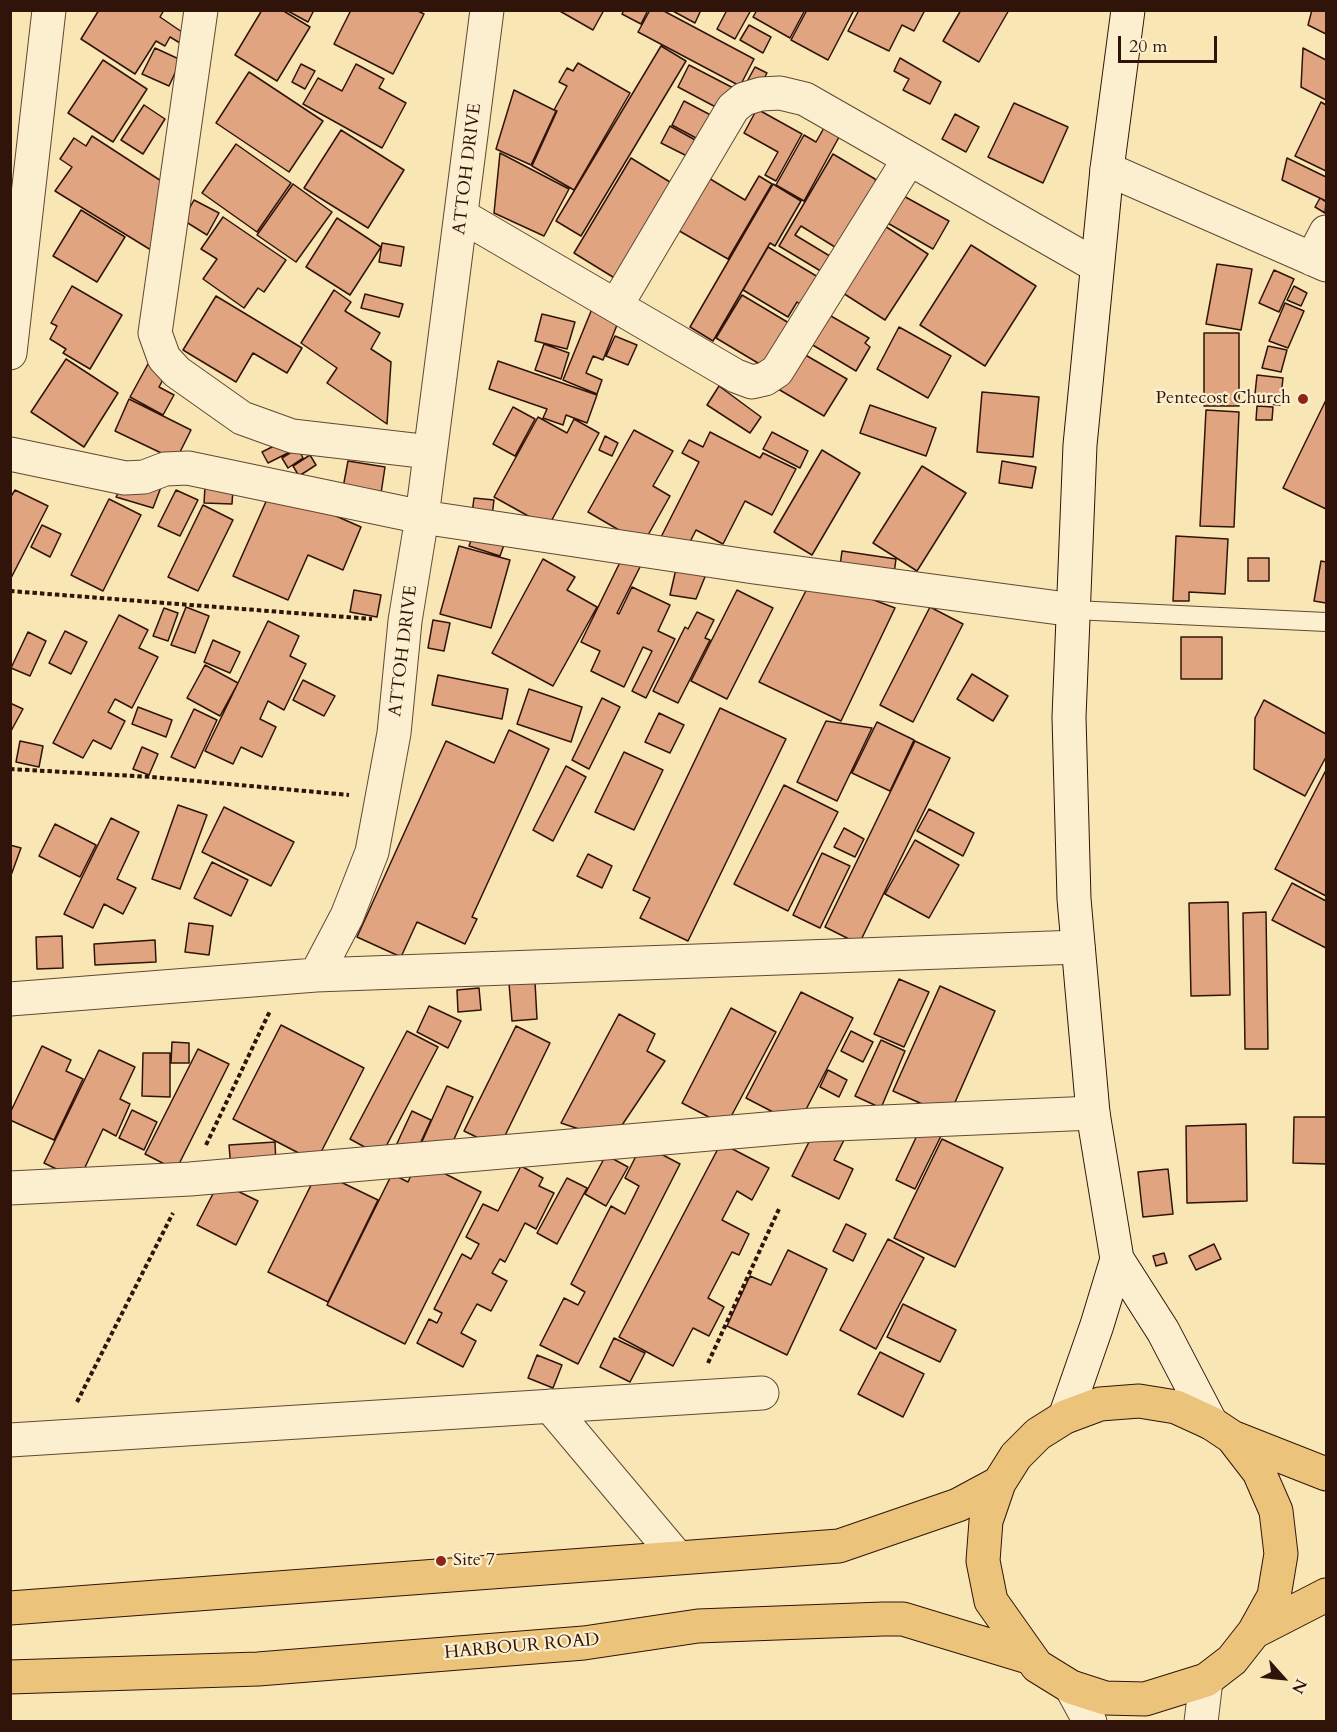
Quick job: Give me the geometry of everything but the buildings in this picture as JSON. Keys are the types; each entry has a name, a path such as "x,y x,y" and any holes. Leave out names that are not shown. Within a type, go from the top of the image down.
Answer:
{"highway":[{"name":"HARBOUR ROAD","path":"1221,1430 1259,1472 1276,1511 1281,1554 1274,1596 1254,1632 1232,1660 1206,1680 1145,1699 1104,1698 1071,1687 1037,1666 1028,1657 991,1601 983,1562 986,1521 999,1483 1016,1456 1038,1434 1065,1417 1100,1404 1139,1401 1176,1407 1221,1430 1326,1474"},
{"name":"HARBOUR ROAD","path":"10,1608 263,1591 839,1546 958,1505 999,1483"},
{"name":"HARBOUR ROAD","path":"1254,1632 1326,1595"},
{"name":"HARBOUR ROAD","path":"10,1677 258,1669 584,1644 698,1626 883,1619 903,1619 1028,1657"}],"street":[{"path":"10,353 49,10"},
{"path":"201,10 155,333 164,358 177,372 242,418 292,436 430,452"},
{"name":"ATTOH DRIVE","path":"316,975 347,916 372,852 394,733 405,621 422,517 487,10"},
{"path":"1128,10 1107,169 1080,445 1069,717 1078,947 1093,1113 1117,1259 1163,1331 1221,1430"},
{"path":"617,304 733,108 744,99 780,93 805,99 1097,267"},
{"path":"462,216 617,304 736,376 752,382 765,379 777,370 909,159"},
{"path":"1107,169 1322,252"},
{"path":"10,454 125,478 144,477 165,469 188,468 422,517 754,567 1074,610"},
{"path":"10,999 316,975 1078,947"},
{"path":"10,1188 190,1179 813,1125 1093,1113"},
{"path":"1065,1417 1117,1259"},
{"path":"10,1440 762,1393"},
{"path":"550,1406 677,1557"},
{"path":"1201,1722 1206,1680"},
{"path":"1071,1687 1090,1722"}],"lane":[{"path":"1074,610 1326,622"}],"path":[{"path":"10,591 405,621"},
{"path":"10,769 152,777 382,798"},
{"path":"692,1398 779,1209"}],"place":[{"name":"Pentecost Church","path":"1303,399"},
{"name":"Site 7","path":"441,1561"}]}
